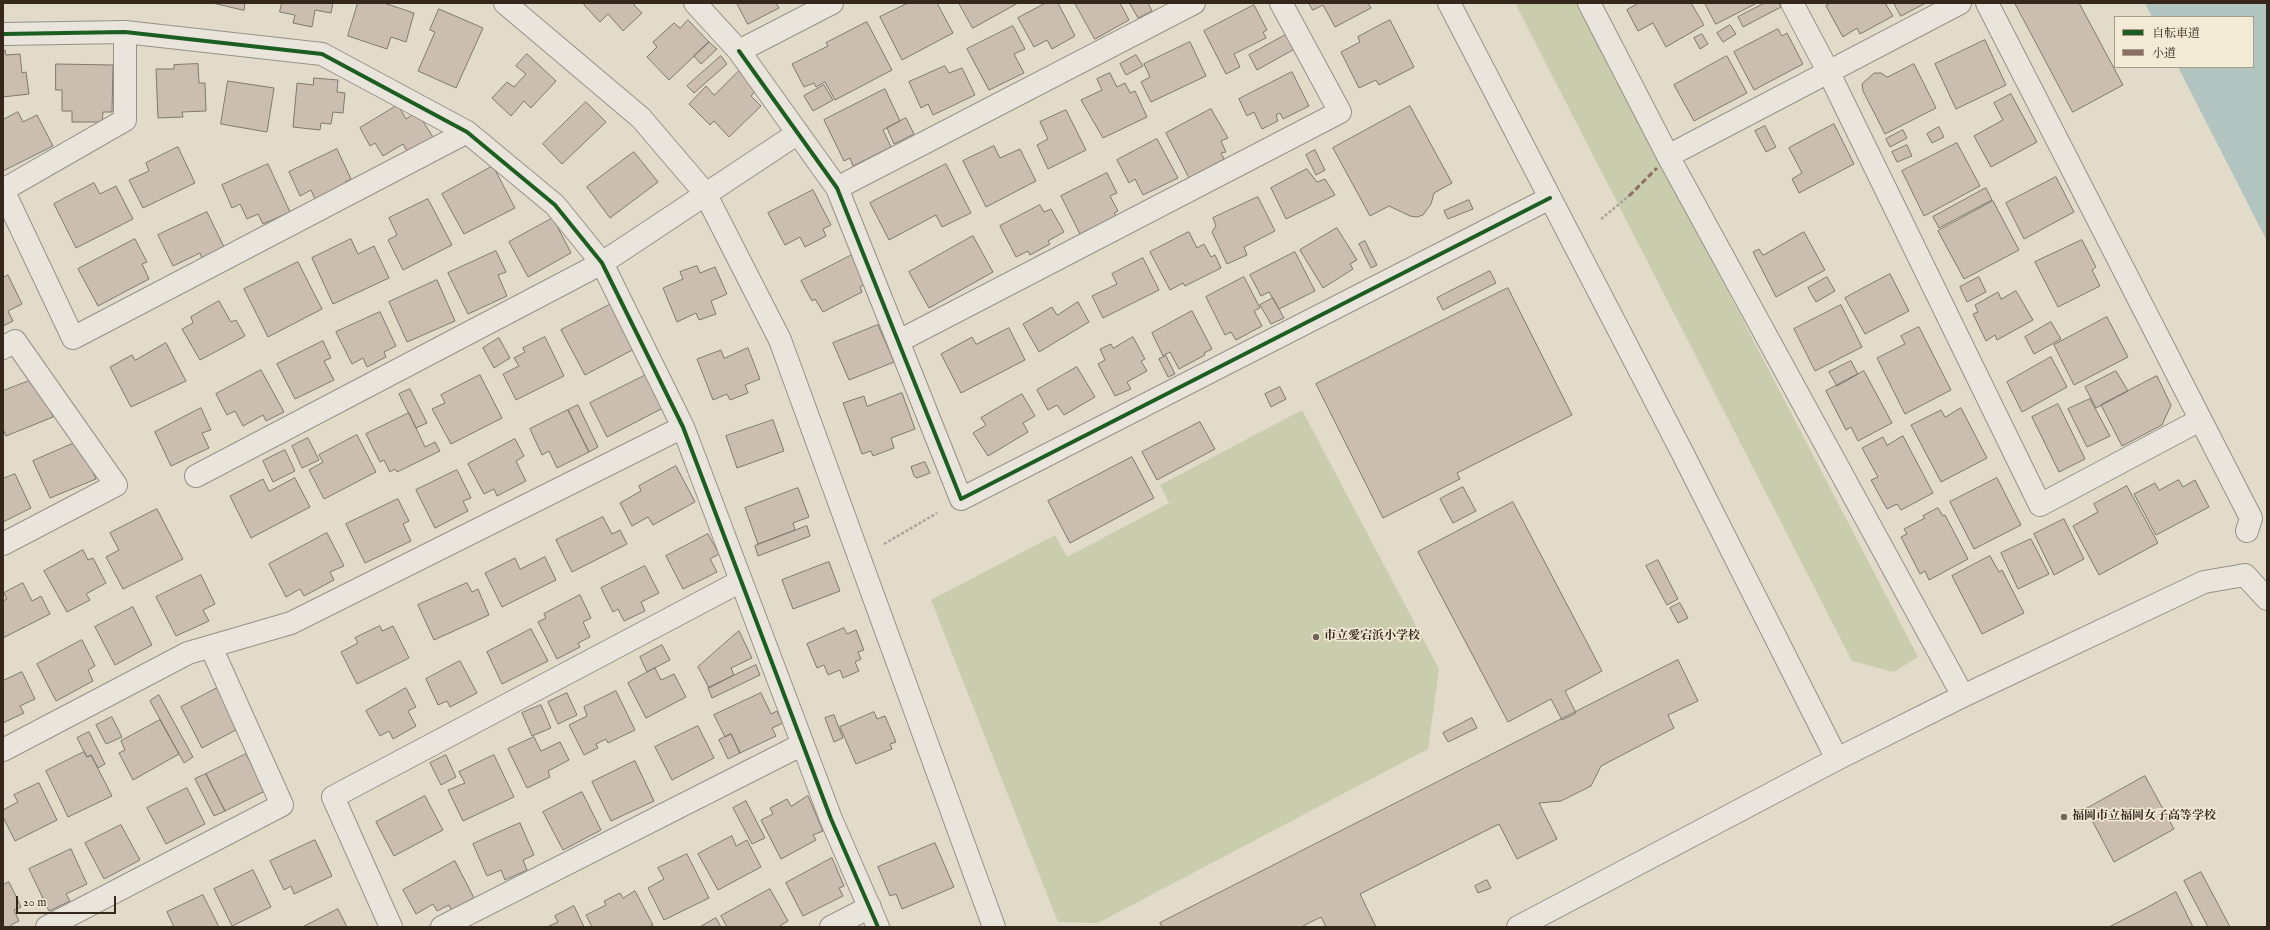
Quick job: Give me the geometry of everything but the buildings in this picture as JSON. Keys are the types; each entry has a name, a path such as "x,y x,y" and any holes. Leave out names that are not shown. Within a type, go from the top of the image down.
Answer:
{"street":[{"path":"507,3 641,118 705,193 780,340 994,927"},
{"path":"695,3 739,51 838,188 961,499 1550,198"},
{"path":"739,51 832,3"},
{"path":"838,188 1194,3"},
{"path":"899,341 1340,112 1281,3"},
{"path":"1449,3 1682,452 1837,759"},
{"path":"1589,3 1668,156 1963,696"},
{"path":"1792,3 1828,71 2040,504 2200,420"},
{"path":"1668,156 1960,3"},
{"path":"1987,3 2251,518 2247,531"},
{"path":"3,34 125,32 322,54 467,132 555,204 602,263 683,427 831,819 874,917 831,927"},
{"path":"125,32 125,120 3,190 73,338 467,132"},
{"path":"196,476 602,263 705,193 798,133"},
{"path":"3,348 16,341 116,485 3,544"},
{"path":"3,750 188,653 291,623 683,427"},
{"path":"1518,927 1837,759 1963,696 2204,582 2244,575 2267,599"},
{"path":"391,927 333,797 741,581"},
{"path":"47,927 282,805 211,647"},
{"path":"442,927 803,744"}],"path":[{"path":"1601,219 1629,196"},
{"path":"860,558 961,499"}],"green space":[{"path":"1515,3 1578,3 1918,657 1894,672 1852,661"},
{"path":"1302,410 1439,669 1428,749 1098,923 1058,922 931,600 1055,535 1067,557 1169,503 1160,485"}],"shaded area":[{"path":"2145,3 2267,3 2267,241 2179,68 2254,68 2254,16 2152,16"}],"marked path":[{"path":"1629,196 1657,168"}],"cycle path":[{"path":"3,34 125,32 322,54 467,132 555,205 602,263 683,427 831,819 878,927"},
{"path":"739,51 837,188 961,499 1550,198"}],"place":[{"name":"市立愛宕浜小学校","path":"1316,637"},
{"name":"福岡市立福岡女子高等学校","path":"2064,817"}]}
